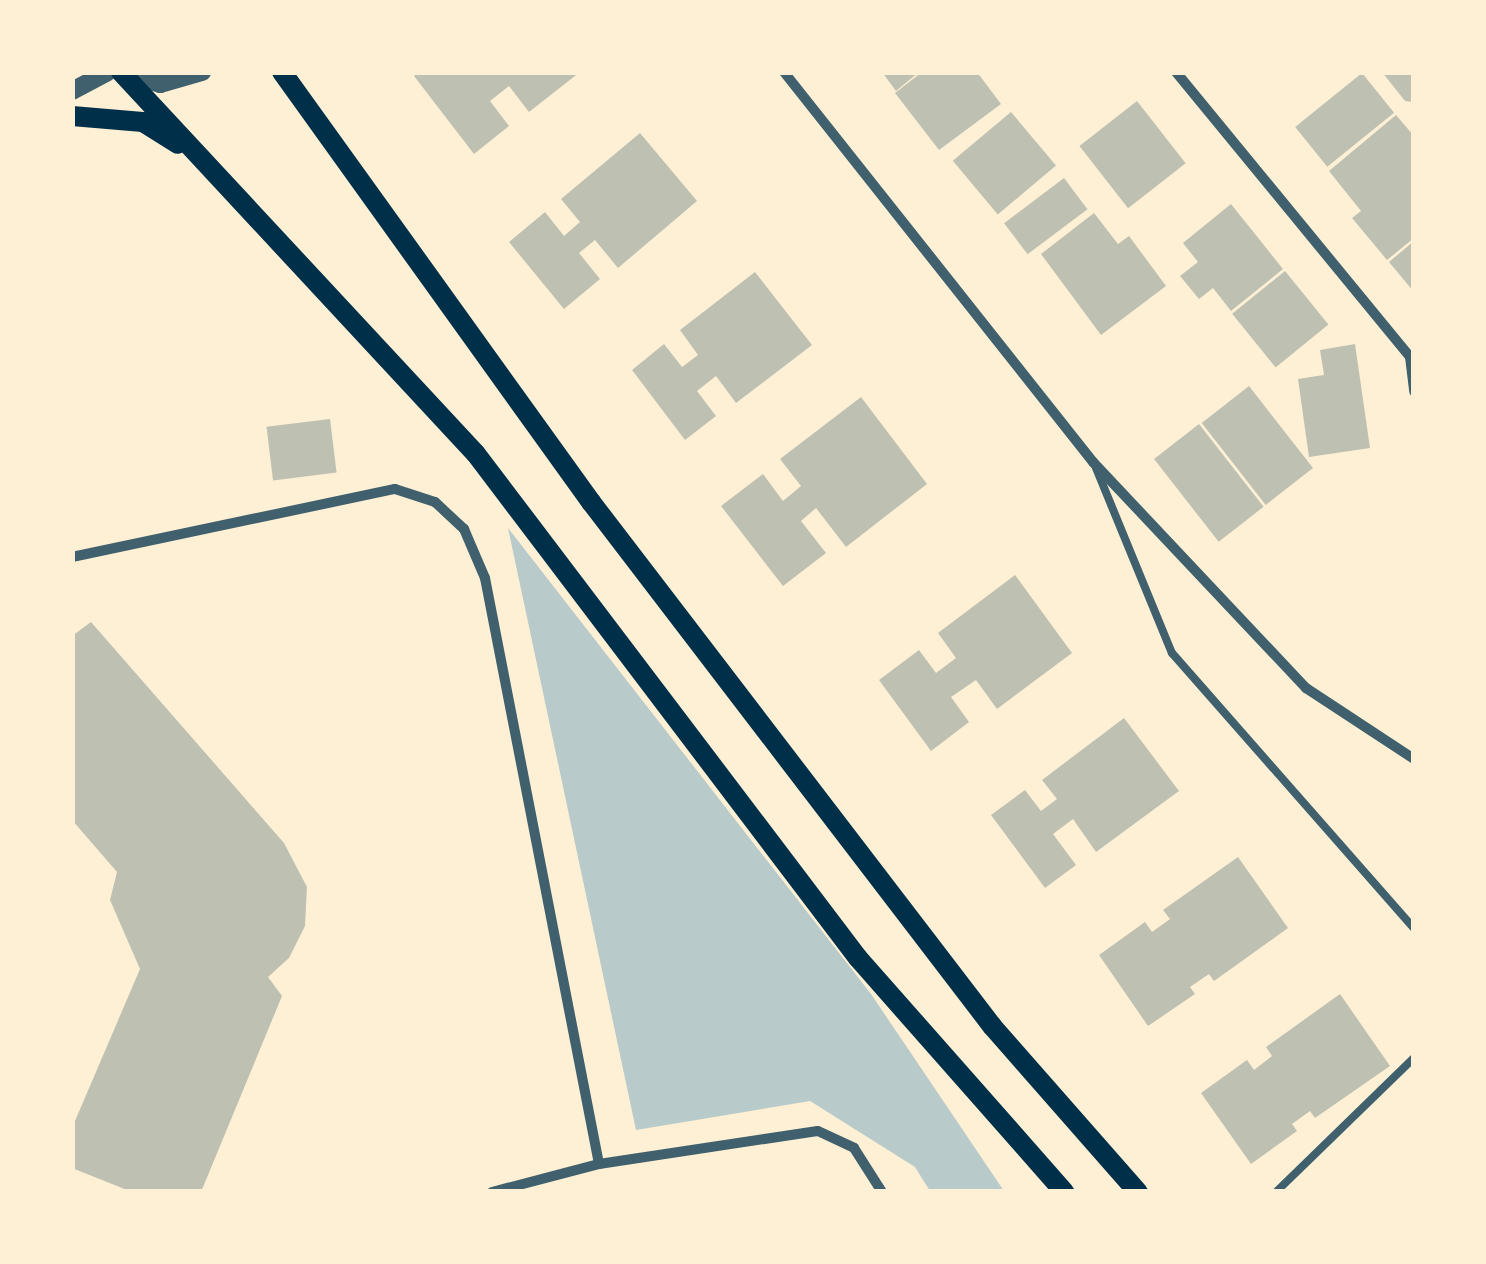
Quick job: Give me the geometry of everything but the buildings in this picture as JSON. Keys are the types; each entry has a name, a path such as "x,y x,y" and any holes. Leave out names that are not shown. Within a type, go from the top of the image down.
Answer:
{"main road":[{"path":"123,72 476,454 858,958 1064,1192"},
{"path":"282,72 591,502 992,1026 1138,1192"},
{"path":"300,72 301,98"},
{"path":"72,116 143,122 208,164"}],"street":[{"path":"72,90 107,72"},
{"path":"123,72 160,84 202,72"},
{"path":"784,72 1093,462 1306,688 1414,759"},
{"path":"1176,72 1412,355 1414,392"},
{"path":"72,557 395,489 435,502 464,530 485,578 599,1164"},
{"path":"492,1192 599,1164 818,1131 854,1148 882,1192"}],"lane":[{"path":"1093,462 1172,652 1414,928"},
{"path":"1276,1192 1414,1058"}],"shaded area":[{"path":"508,528 871,994 1004,1191 930,1191 915,1167 810,1101 636,1130"}]}
